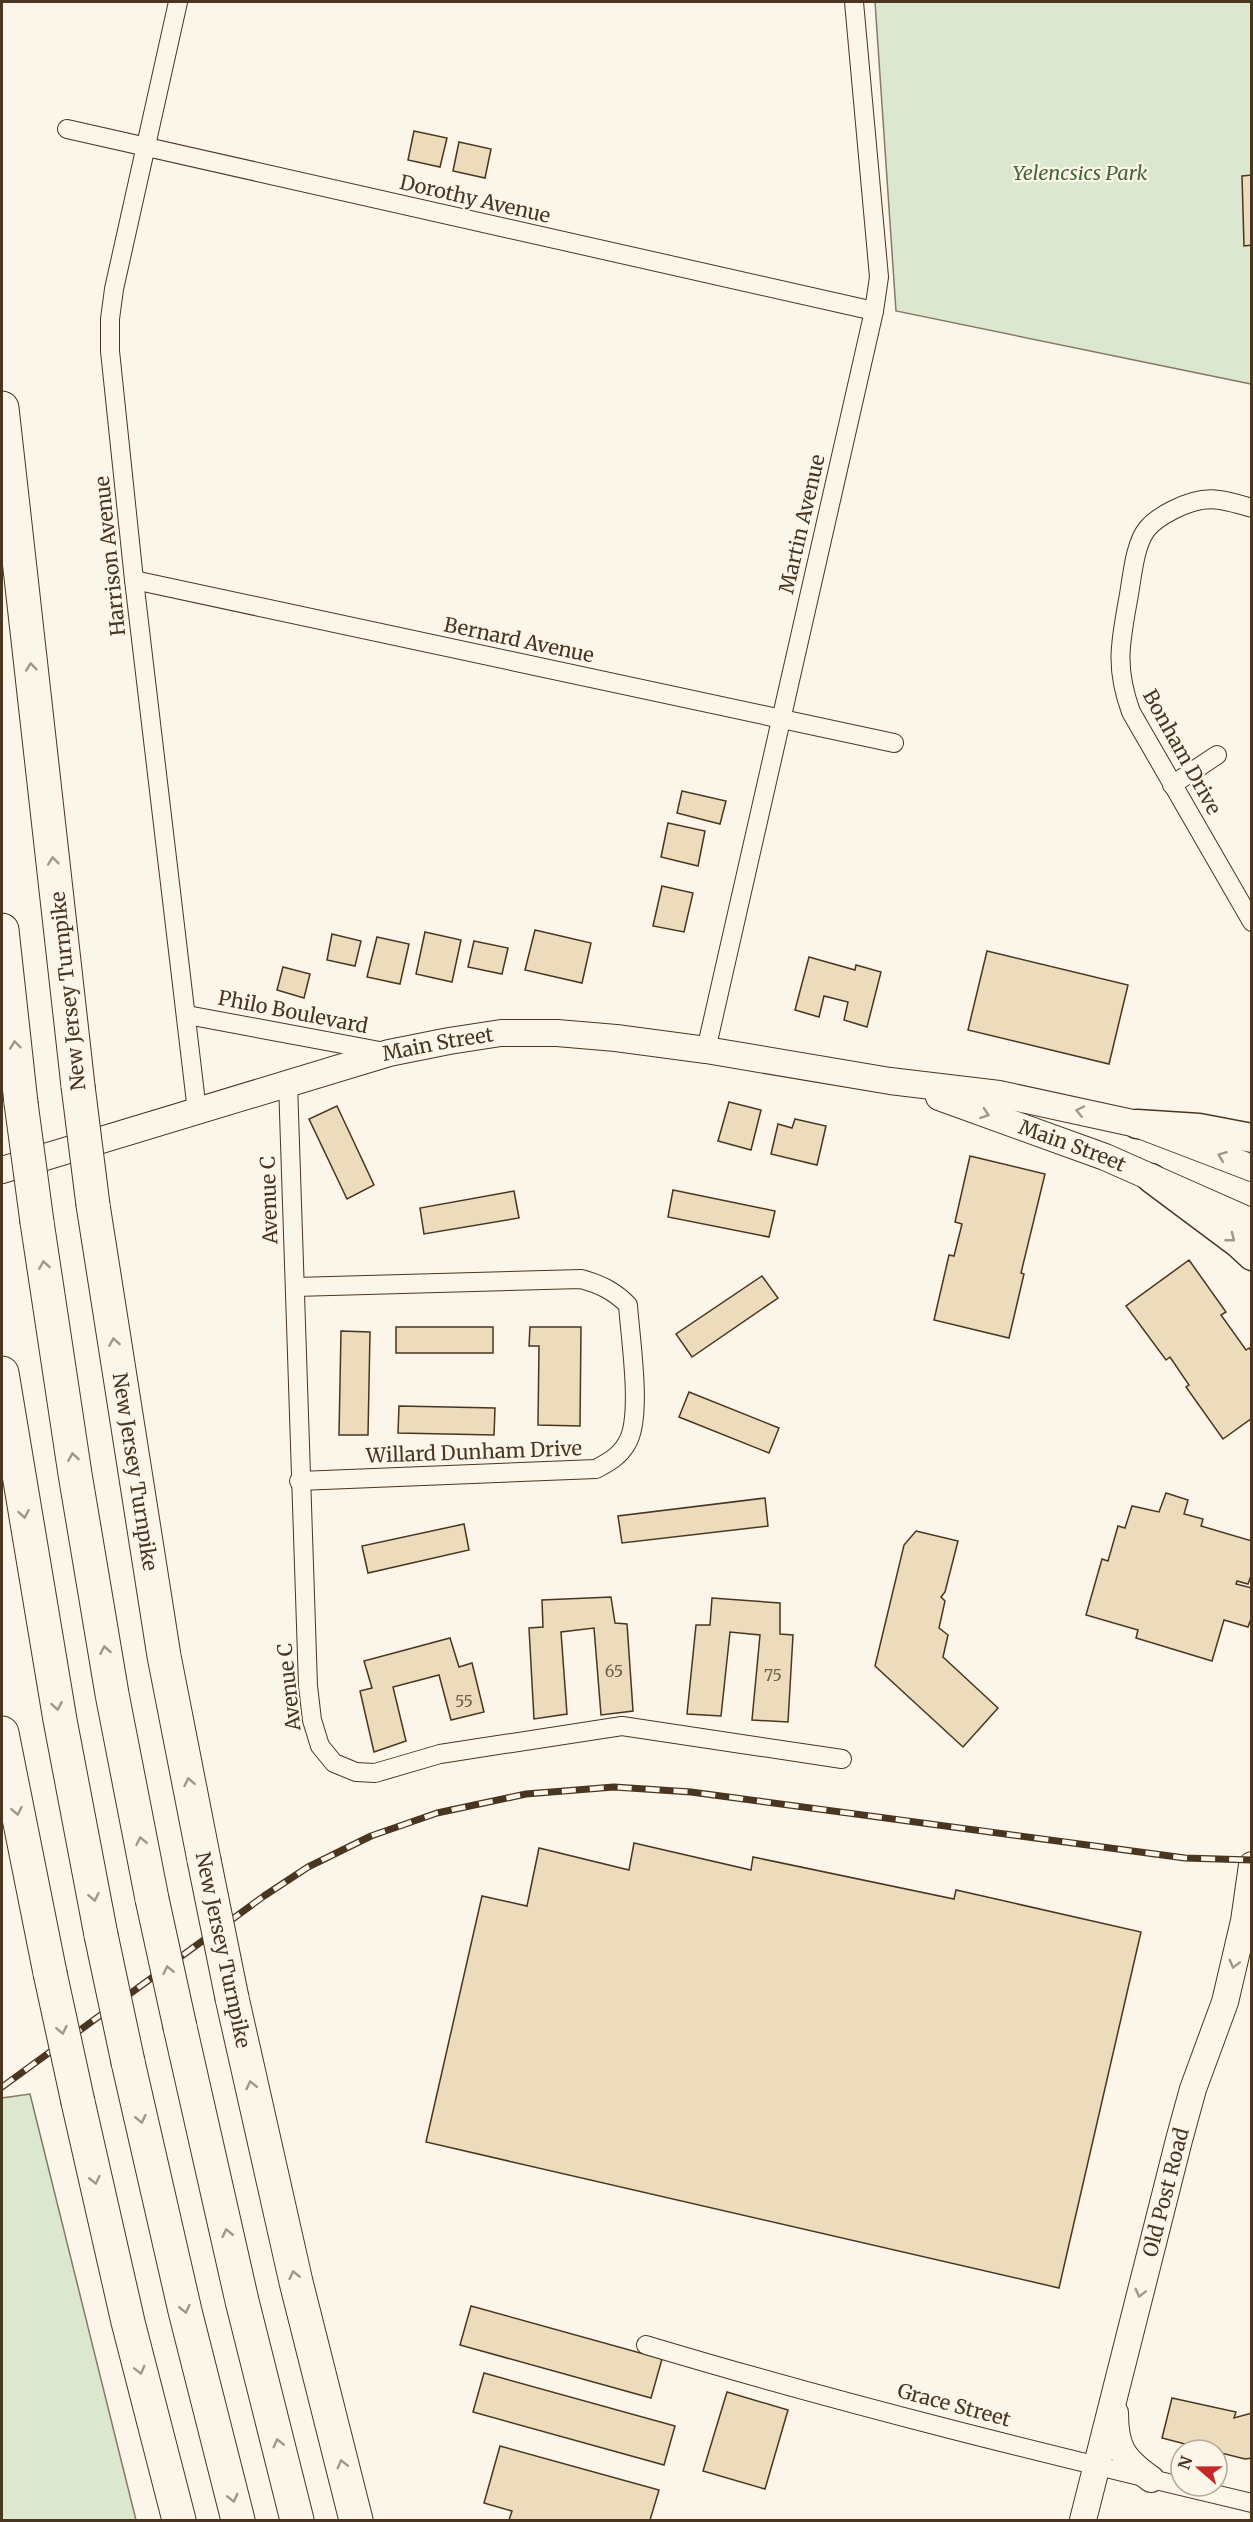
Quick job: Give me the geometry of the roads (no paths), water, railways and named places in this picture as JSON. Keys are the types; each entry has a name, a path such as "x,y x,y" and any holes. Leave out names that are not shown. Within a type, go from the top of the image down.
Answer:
{"highway":[{"name":"New Jersey Turnpike","path":"2,408 93,1205 164,1656 232,1998 296,2282 357,2520"},
{"path":"2,930 37,1222 75,1474 112,1694 152,1899 180,2027 242,2301 297,2520"},
{"path":"2,1373 19,1486 60,1720 101,1935 185,2310 238,2520"},
{"path":"2,1733 78,2102 128,2322 179,2520"}],"main road":[{"name":"Main Street","path":"2,1170 389,1053 501,1033 569,1034 706,1050 890,1081 999,1094 1137,1124 1251,1168"},
{"name":"Main Street","path":"890,1081 1095,1153 1251,1222"},
{"path":"1137,1124 1199,1128 1251,1138"},
{"path":"1151,1178 1238,1243 1251,1257"},
{"name":"Old Post Road","path":"1083,2520 1179,2140 1194,2089 1226,2002 1244,1921 1251,1865"},
{"path":"1114,2398 1117,2444 1130,2463 1151,2479"}],"street":[{"name":"Harrison Avenue","path":"178,2 114,289 110,319 110,351 134,580 197,1111"},
{"name":"Martin Avenue","path":"706,1050 874,311 879,277 854,2"},
{"name":"Dorothy Avenue","path":"67,129 874,311"},
{"name":"Bonham Drive","path":"1251,508 1224,499 1192,500 1161,516 1146,530 1136,555 1119,651 1122,687 1131,712 1251,922"},
{"name":"Bernard Avenue","path":"134,580 894,743"},
{"path":"1172,785 1217,755"},
{"name":"Philo Boulevard","path":"187,1015 389,1053"},
{"name":"Avenue C","path":"288,1083 299,1481 308,1686 312,1720 320,1746 334,1763 356,1773 375,1773 440,1754 622,1726 842,1759"},
{"name":"Willard Dunham Drive","path":"295,1287 581,1279 594,1282 618,1294 628,1305 635,1417 628,1442 614,1459 596,1469 299,1481"},
{"name":"Grace Street","path":"646,2345 715,2366 1096,2466 1251,2503"}],"railway":[{"path":"2,2087 264,1896 308,1867 371,1836 437,1813 526,1794 614,1787 691,1792 1185,1858 1252,1860"}],"park label":[{"name":"Yelencsics Park","path":"1080,173"}]}
